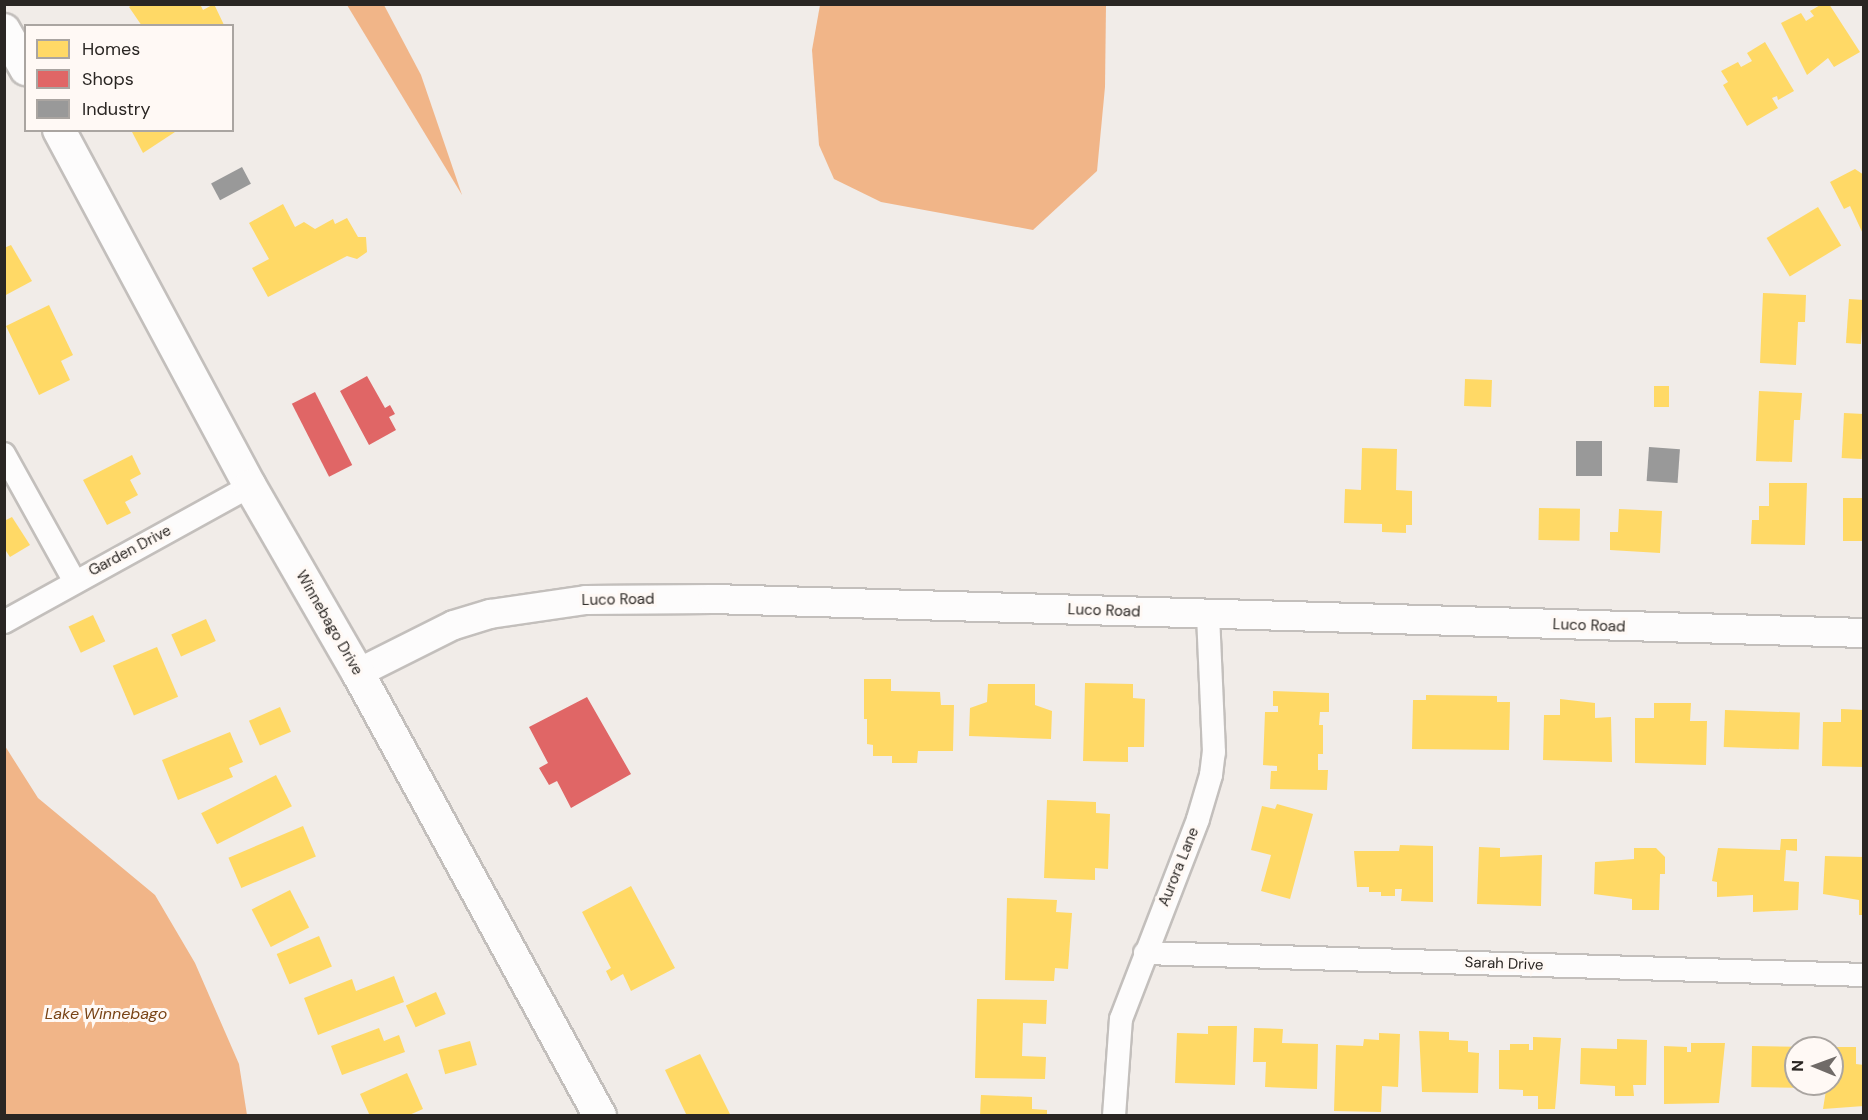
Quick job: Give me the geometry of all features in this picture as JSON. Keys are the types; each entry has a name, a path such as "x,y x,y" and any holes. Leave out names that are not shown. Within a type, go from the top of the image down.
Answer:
{"main road":[{"path":"4,30 24,65"},
{"name":"Winnebago Drive","path":"60,132 250,486 358,673 600,1116"}],"street":[{"name":"Garden Drive","path":"4,454 75,582 250,486"},
{"path":"4,622 75,582"},
{"name":"Luco Road","path":"358,673 454,625 490,614 586,600 712,599 1863,633"},
{"name":"Aurora Lane","path":"1114,1116 1121,1019 1198,819 1211,775 1214,752 1208,614"},
{"name":"Sarah Drive","path":"1145,953 1863,975"}],"water":[{"path":"347,5 384,5 421,75 462,195"},
{"path":"820,5 1106,5 1105,87 1097,171 1033,230 881,202 834,179 819,145 812,50"},
{"name":"Lake Winnebago","path":"5,746 38,798 155,895 195,963 239,1064 247,1115 5,1115"}],"building: Homes":[{"path":"133,4 200,4 203,10 214,4 224,24 141,24 129,7"},
{"path":"1822,4 1829,4 1860,52 1834,67 1828,58 1807,75 1781,23 1801,13 1806,21 1814,16 1810,11"},
{"path":"1765,42 1794,91 1778,100 1777,96 1772,98 1778,108 1747,126 1723,85 1728,82 1721,71 1738,62 1741,67 1752,61 1747,53"},
{"path":"132,132 175,132 143,153"},
{"path":"1855,169 1864,175 1864,236 1850,206 1844,209 1830,182"},
{"path":"283,204 295,227 304,222 315,229 333,219 335,224 347,218 358,237 366,237 367,252 357,259 347,256 268,297 252,268 269,259 249,223"},
{"path":"1818,207 1841,246 1790,276 1767,238"},
{"path":"11,245 32,281 4,296 4,248"},
{"path":"1763,293 1806,295 1805,322 1798,322 1796,365 1760,363"},
{"path":"1849,299 1864,300 1861,344 1846,343"},
{"path":"49,305 73,355 61,361 70,380 39,395 6,326"},
{"path":"1465,379 1492,380 1491,407 1464,406"},
{"path":"1654,386 1669,386 1669,407 1654,407"},
{"path":"1759,391 1802,393 1800,420 1794,420 1792,462 1756,461"},
{"path":"1844,413 1864,414 1862,459 1842,458"},
{"path":"1362,448 1397,449 1396,490 1412,491 1412,525 1406,525 1406,533 1382,532 1382,524 1344,523 1345,489 1361,490"},
{"path":"132,455 141,474 130,480 138,495 125,502 131,513 107,525 83,480"},
{"path":"1769,483 1807,483 1805,545 1751,544 1752,520 1759,520 1759,506 1769,506"},
{"path":"1843,498 1864,498 1864,541 1843,541"},
{"path":"1539,508 1580,509 1579,541 1538,540"},
{"path":"1619,509 1662,511 1660,553 1610,550 1610,532 1618,532"},
{"path":"12,517 30,545 10,557 4,548 4,521"},
{"path":"93,615 105,641 81,653 69,626"},
{"path":"206,619 216,641 181,656 171,634"},
{"path":"157,647 178,697 134,715 113,666"},
{"path":"864,679 891,679 891,691 940,692 941,705 954,705 953,751 918,751 917,763 892,763 892,756 873,756 873,745 867,744 867,719 864,719"},
{"path":"1085,683 1133,684 1133,698 1145,699 1144,747 1128,747 1128,762 1083,761"},
{"path":"988,684 1035,684 1035,705 1052,711 1051,739 969,736 970,708 987,702"},
{"path":"1273,691 1329,693 1329,712 1320,712 1319,725 1323,725 1323,754 1318,754 1318,770 1328,770 1327,790 1270,789 1271,771 1277,771 1277,766 1263,765 1265,712 1278,712 1278,706 1273,706"},
{"path":"1426,695 1497,696 1497,702 1510,702 1509,750 1412,749 1413,700 1426,700"},
{"path":"1560,699 1595,703 1595,718 1611,717 1612,762 1543,760 1544,715 1560,715"},
{"path":"1654,703 1691,703 1690,721 1707,721 1706,765 1635,763 1635,718 1654,718"},
{"path":"280,707 291,732 260,745 249,721"},
{"path":"1841,709 1864,710 1864,767 1822,766 1823,722 1841,722"},
{"path":"1725,710 1800,713 1799,750 1724,747"},
{"path":"230,732 243,762 229,768 233,777 178,800 162,760"},
{"path":"276,775 292,806 217,844 201,813"},
{"path":"1047,800 1096,802 1096,813 1110,814 1108,869 1095,868 1095,880 1044,878"},
{"path":"1277,804 1313,814 1290,899 1261,891 1271,855 1251,850 1262,806 1275,809"},
{"path":"303,826 316,856 241,888 228,858"},
{"path":"1781,839 1797,839 1797,851 1786,850 1784,881 1799,882 1798,910 1753,912 1753,895 1717,897 1717,882 1712,881 1718,848 1780,850"},
{"path":"1400,845 1433,846 1433,902 1401,901 1402,889 1395,889 1395,896 1381,896 1381,892 1369,892 1369,887 1357,887 1354,851 1399,851"},
{"path":"1479,847 1500,848 1500,857 1542,855 1541,906 1477,904"},
{"path":"1634,848 1656,848 1665,857 1665,874 1660,874 1659,910 1632,910 1632,899 1594,894 1595,862 1634,859"},
{"path":"1825,856 1864,857 1864,915 1859,915 1859,900 1823,894"},
{"path":"631,886 675,968 631,991 623,974 611,981 606,971 611,968 582,912"},
{"path":"290,890 309,927 271,947 252,910"},
{"path":"1007,898 1057,900 1056,912 1072,913 1068,969 1055,968 1054,981 1005,980"},
{"path":"319,936 332,966 290,984 277,954"},
{"path":"394,976 404,1002 318,1035 304,998 352,979 356,991"},
{"path":"436,992 446,1014 416,1027 406,1005"},
{"path":"977,999 1047,1000 1046,1024 1023,1023 1022,1056 1046,1057 1045,1079 975,1078"},
{"path":"1208,1026 1237,1026 1235,1085 1175,1083 1177,1033 1208,1034"},
{"path":"379,1028 384,1041 399,1035 405,1052 342,1075 331,1046"},
{"path":"1254,1028 1283,1029 1282,1043 1318,1044 1317,1089 1265,1087 1266,1062 1253,1062"},
{"path":"1419,1031 1449,1032 1449,1040 1468,1041 1468,1052 1479,1053 1478,1093 1422,1092"},
{"path":"1379,1033 1400,1034 1398,1087 1382,1086 1381,1112 1334,1111 1336,1045 1363,1046 1364,1039 1379,1040"},
{"path":"1533,1037 1561,1038 1555,1109 1538,1109 1538,1096 1523,1096 1523,1090 1499,1089 1499,1050 1510,1050 1510,1044 1529,1044 1529,1050 1533,1050"},
{"path":"1617,1039 1647,1040 1646,1085 1633,1085 1634,1096 1615,1096 1615,1086 1580,1084 1581,1048 1617,1049"},
{"path":"470,1041 477,1065 445,1074 438,1050"},
{"path":"1691,1043 1725,1043 1719,1103 1664,1104 1664,1046 1687,1047 1687,1052 1691,1052"},
{"path":"1752,1046 1784,1047 1784,1088 1751,1087"},
{"path":"1844,1047 1856,1047 1856,1064 1864,1065 1864,1106 1823,1109 1825,1096 1844,1096"},
{"path":"700,1054 731,1116 687,1116 665,1070"},
{"path":"407,1073 423,1109 407,1116 370,1116 360,1094"},
{"path":"981,1095 1032,1097 1032,1109 1047,1110 1047,1116 980,1116"}],"building: Shops":[{"path":"367,376 385,408 390,405 395,414 389,417 396,430 369,445 340,391"},
{"path":"315,392 352,465 329,477 292,404"},
{"path":"587,697 631,774 571,808 557,781 549,785 539,768 548,763 529,727"}],"building: Industry":[{"path":"242,167 251,184 220,200 211,183"},
{"path":"1576,441 1602,441 1602,476 1576,476"},
{"path":"1649,447 1680,449 1678,483 1647,481"}]}
